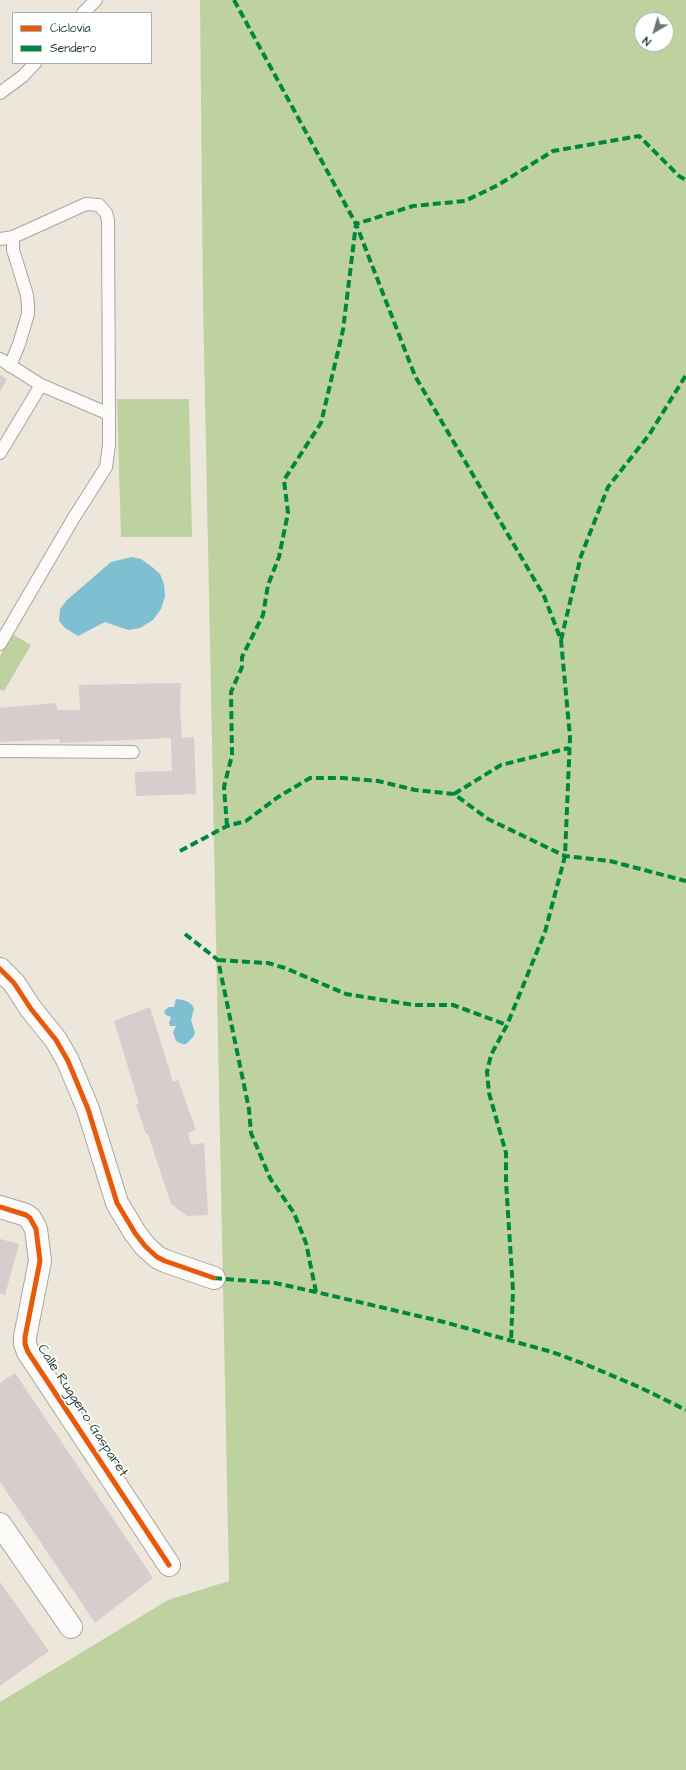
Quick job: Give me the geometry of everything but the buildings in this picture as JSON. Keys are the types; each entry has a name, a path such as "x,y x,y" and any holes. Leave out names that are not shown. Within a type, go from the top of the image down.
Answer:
{"street":[{"path":"0,969 14,983 31,1009 56,1040 68,1061 88,1109 117,1203 135,1233 145,1246 157,1257 214,1278"},
{"name":"Calle Ruggero Gasparet","path":"0,1207 30,1218 36,1229 40,1261 25,1337 25,1344 28,1352 169,1565"},
{"path":"0,1524 71,1627"}],"lane":[{"path":"84,12 96,0"},
{"path":"0,93 23,76 34,64"},
{"path":"0,239 13,237 86,204 99,205 106,213 108,220 109,444 106,466 0,644"},
{"path":"10,366 19,344 28,314 27,295 13,250 13,237"},
{"path":"0,359 41,384 108,414"},
{"path":"0,453 41,384"},
{"path":"0,751 133,752"}],"green space":[{"path":"200,0 686,0 686,1770 0,1770 0,1702 168,1600 229,1581 203,300"},
{"path":"117,399 189,399 192,537 121,537"},
{"path":"12,634 31,645 4,691 0,689 0,656"}],"water":[{"path":"132,557 141,559 151,566 160,574 164,584 165,596 161,609 153,620 140,628 128,630 105,622 78,636 65,628 59,621 60,609 67,600 111,562"},
{"path":"176,999 188,1002 194,1009 191,1020 195,1033 186,1044 176,1041 173,1032 176,1026 170,1026 169,1023 171,1017 166,1015 164,1011 169,1007 174,1007"}],"marked path":[{"path":"234,0 356,224 415,376 544,596 561,640 570,737 565,856 545,932 507,1025 491,1055 487,1072 489,1093 506,1153 506,1182 513,1290 511,1341"},
{"path":"227,826 224,787 232,755 231,692 242,667 242,657 263,615 268,585 279,557 288,513 284,480 321,423 343,330 356,224 413,206 465,201 498,185 553,151 639,136 679,176 686,180"},
{"path":"561,640 581,556 608,487 649,435 686,375"},
{"path":"454,794 501,765 569,748"},
{"path":"180,851 227,826 246,821 278,797 310,778 343,778 378,781 415,790 454,794 488,819 565,856 610,861 686,881"},
{"path":"185,934 218,960 249,1109 251,1133 270,1178 294,1213 306,1243 316,1292"},
{"path":"218,960 268,963 285,968 346,994 414,1005 453,1005 507,1025"},
{"path":"214,1278 275,1283 444,1322 552,1352 639,1387 686,1410"}],"cycle path":[{"path":"0,969 14,983 31,1009 56,1040 68,1061 88,1109 117,1203 135,1233 145,1246 157,1257 214,1278"},
{"path":"0,1207 26,1215 30,1218 36,1229 40,1261 25,1337 25,1344 28,1352 169,1565"}]}
